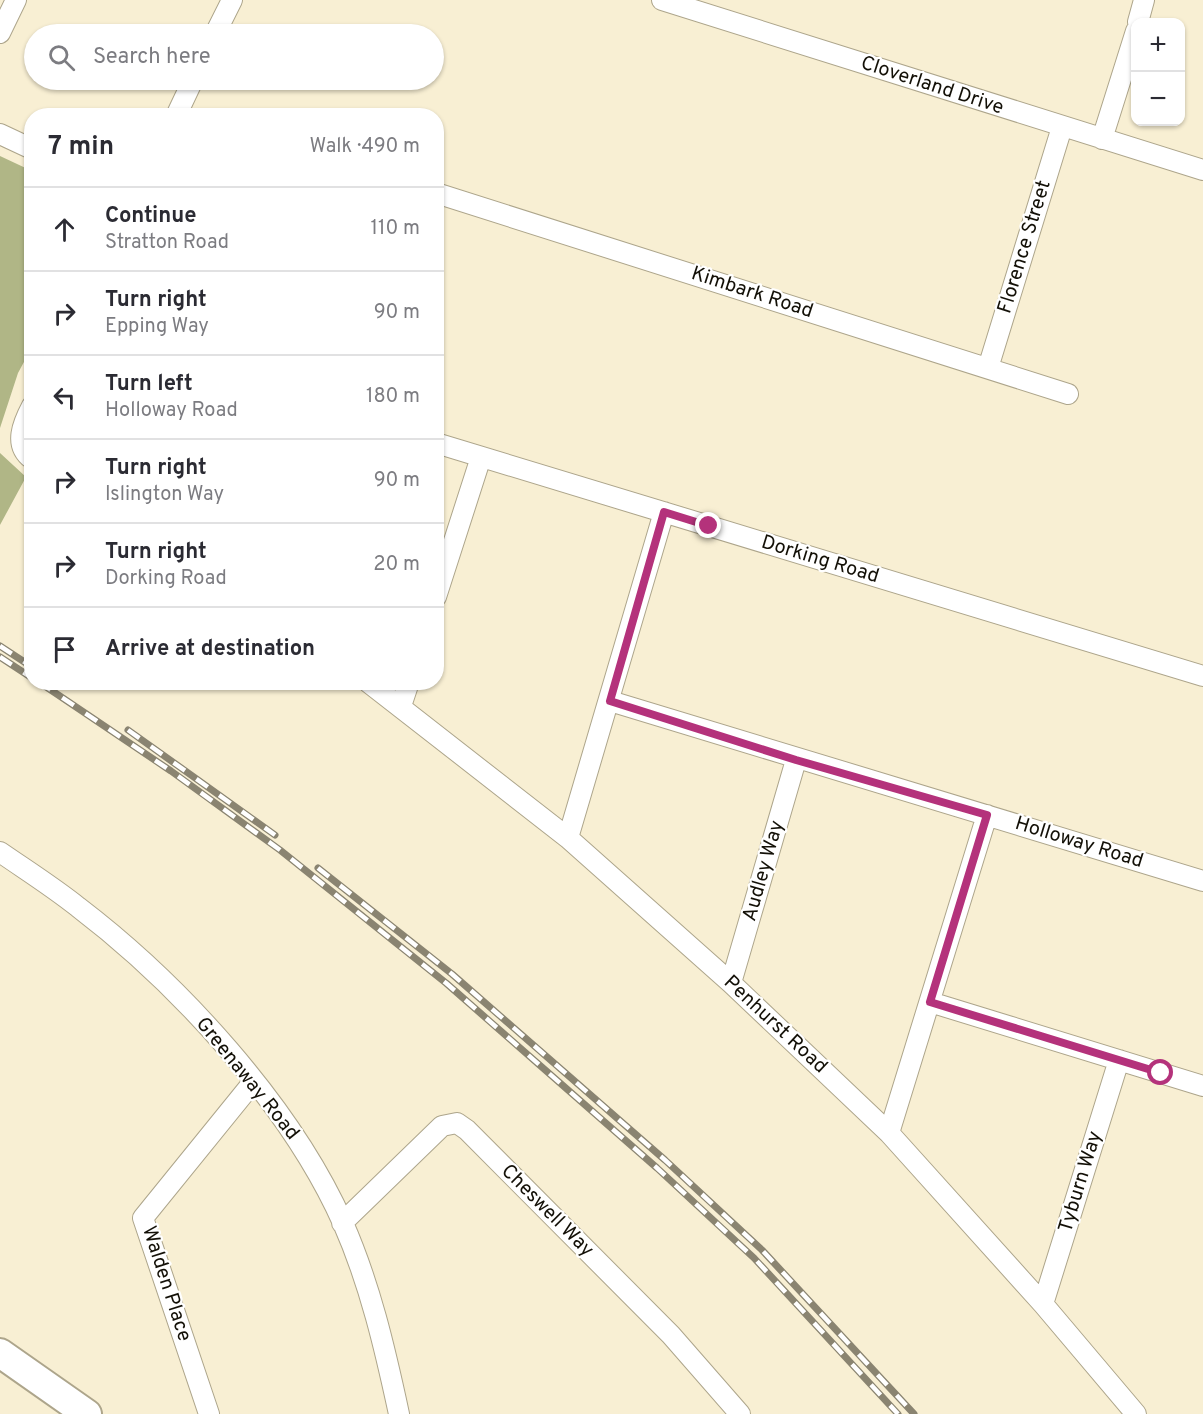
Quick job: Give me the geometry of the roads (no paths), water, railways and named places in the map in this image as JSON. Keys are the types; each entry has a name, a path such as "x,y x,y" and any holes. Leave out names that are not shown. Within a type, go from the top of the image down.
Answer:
{"highway":[{"path":"0,1353 87,1414"},
{"path":"0,1371 53,1414"}],"street":[{"path":"0,33 16,0"},
{"path":"220,24 232,0"},
{"name":"Cloverland Drive","path":"662,0 1203,170"},
{"path":"1139,18 1144,0"},
{"path":"1102,139 1131,47"},
{"path":"185,108 190,90"},
{"name":"Florence Street","path":"988,368 1062,126"},
{"path":"0,134 24,145"},
{"name":"Kimbark Road","path":"444,196 1068,394"},
{"name":"Dorking Road","path":"444,445 1203,676"},
{"path":"444,573 482,457"},
{"path":"568,838 664,512"},
{"name":"Penhurst Road","path":"379,690 568,838 731,983 889,1133 1043,1304 1136,1414"},
{"path":"401,706 406,690"},
{"name":"Holloway Road","path":"610,701 796,760 1203,881"},
{"name":"Audley Way","path":"731,983 796,760"},
{"path":"889,1133 987,815"},
{"name":"Greenaway Road","path":"0,852 78,907 170,987 254,1081 291,1128 342,1223 365,1281 385,1347 399,1414"},
{"path":"930,1002 1203,1086"},
{"name":"Tyburn Way","path":"1043,1304 1119,1060"},
{"name":"Walden Place","path":"209,1414 143,1218 254,1081"},
{"name":"Cheswell Way","path":"342,1223 442,1126 457,1123 467,1130 670,1335 740,1414"}],"railway":[{"path":"0,646 24,662"},
{"path":"0,657 24,673"},
{"path":"51,690 171,771 280,850 446,983 657,1168 754,1258 898,1414"},
{"path":"128,730 275,835"},
{"path":"318,868 452,974 665,1160 762,1250 914,1414"}]}
